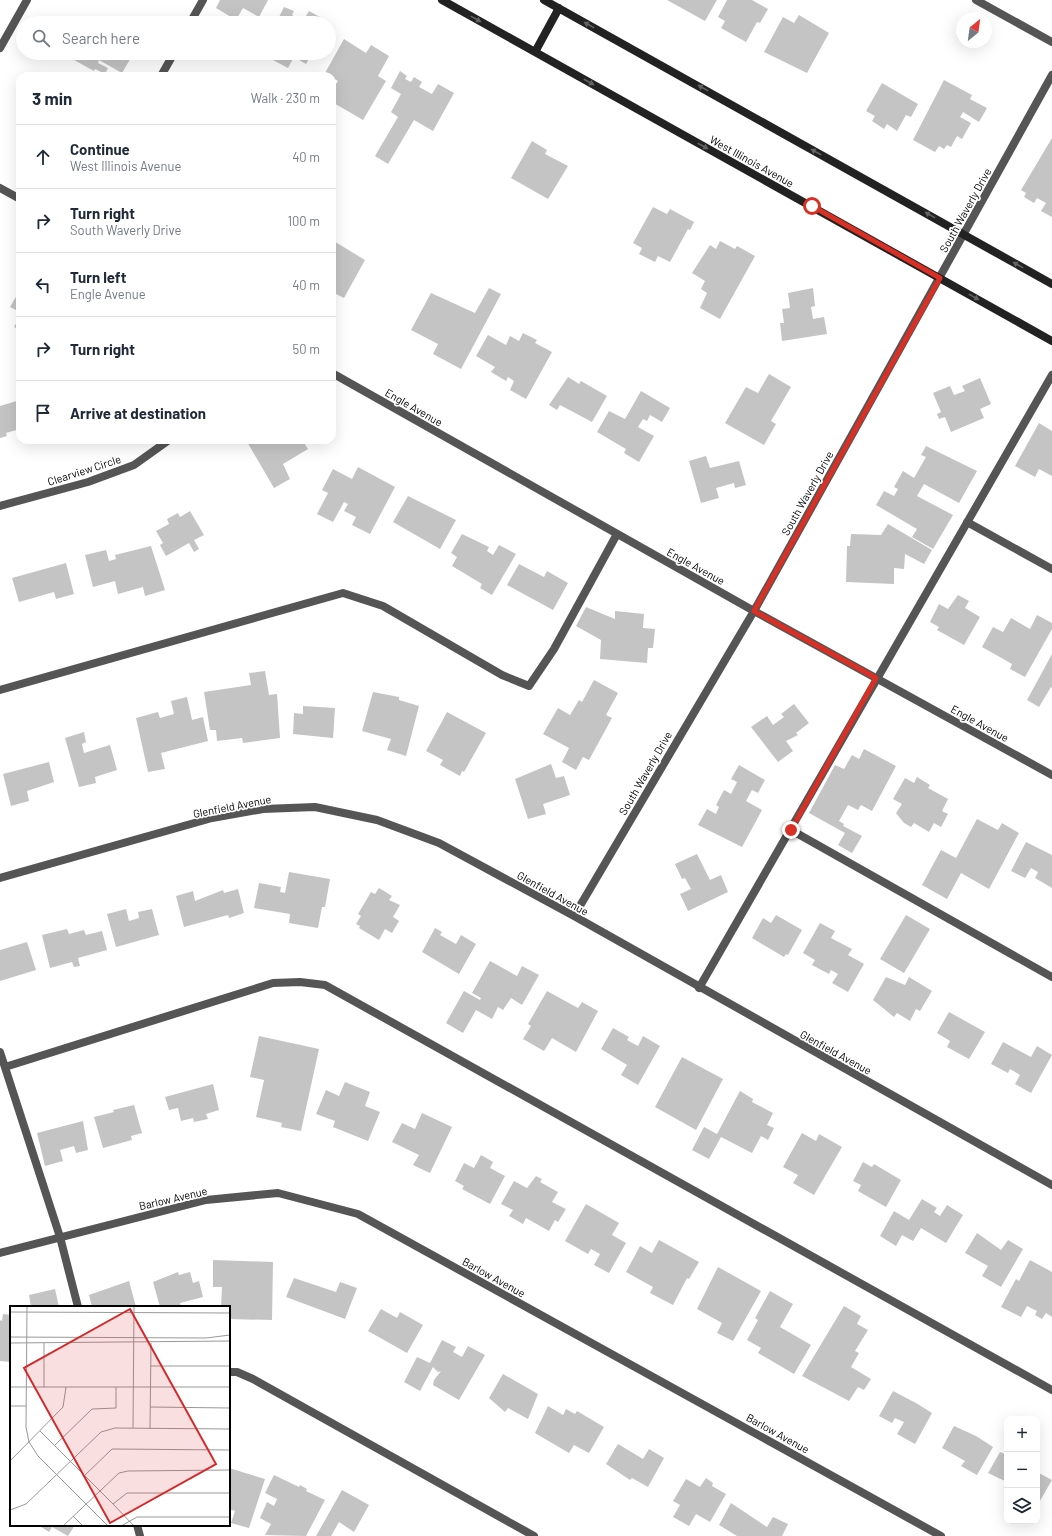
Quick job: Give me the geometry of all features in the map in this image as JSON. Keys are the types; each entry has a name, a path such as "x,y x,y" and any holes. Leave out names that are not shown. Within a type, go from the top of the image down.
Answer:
{"main road":[{"name":"West Illinois Avenue","path":"442,0 1052,341"},
{"path":"544,0 1052,284"},
{"path":"535,52 559,8"}],"street":[{"path":"17,16 26,0"},
{"path":"194,16 203,0"},
{"path":"976,0 1052,42"},
{"path":"0,48 16,18"},
{"path":"163,72 170,60"},
{"name":"South Waverly Drive","path":"574,916 754,611 1052,75"},
{"path":"0,188 16,197"},
{"name":"Engle Avenue","path":"336,375 754,611 1052,775"},
{"path":"699,988 791,830 876,678 1052,375"},
{"name":"Clearview Circle","path":"0,506 88,482 134,465 163,444"},
{"path":"967,522 1052,569"},
{"path":"0,690 343,593 383,606 502,675 529,686 554,649 617,534"},
{"name":"Glenfield Avenue","path":"0,878 212,818 263,809 315,807 377,820 439,843 574,916 699,988 1052,1185"},
{"path":"791,830 1052,977"},
{"path":"5,1067 272,983 300,982 325,985 1052,1390"},
{"path":"0,1052 60,1237 78,1306"},
{"name":"Barlow Avenue","path":"0,1254 60,1237 206,1200 278,1193 358,1214 942,1536"},
{"path":"230,1372 237,1372 253,1379 534,1536"},
{"path":"137,1526 140,1536"}],"building":[{"path":"220,0 268,0 260,16 243,8 238,16 229,16 216,8"},
{"path":"667,0 717,0 705,21"},
{"path":"727,0 752,0 768,9 760,23 757,22 746,42 721,28 725,21 718,17"},
{"path":"284,7 294,11 292,15 294,16 280,16"},
{"path":"309,11 318,16 306,16"},
{"path":"799,15 829,33 807,73 764,52 783,17 794,23"},
{"path":"344,39 366,53 371,45 389,56 378,76 386,81 363,120 336,104 336,84 338,81 336,80 336,72 326,72 332,60 336,60 336,53"},
{"path":"74,60 99,60 98,63 108,68 106,72 101,72 95,69 94,71"},
{"path":"99,60 130,60 123,72"},
{"path":"273,60 292,60 288,68"},
{"path":"299,60 308,60 306,64"},
{"path":"400,71 407,76 405,79 411,82 414,77 422,82 419,87 432,94 438,84 454,93 433,131 414,120 388,164 375,156 398,117 391,112 401,94 391,88"},
{"path":"944,80 972,95 970,99 987,108 979,122 963,112 960,117 971,123 962,139 957,136 951,147 947,145 944,149 939,146 935,152 913,140"},
{"path":"882,83 918,104 911,117 906,115 897,131 887,124 884,129 872,121 875,116 866,111"},
{"path":"1052,138 1052,217 1041,211 1046,203 1037,198 1034,203 1024,197 1026,193 1021,190"},
{"path":"532,141 547,150 545,154 568,166 548,199 511,178"},
{"path":"653,207 667,214 670,209 694,222 690,230 688,229 670,262 658,256 655,262 639,254 642,248 633,243"},
{"path":"720,241 735,249 737,246 755,256 720,319 700,308 707,293 701,289 705,281 692,273 710,245 716,249"},
{"path":"336,242 365,260 344,298 336,294"},
{"path":"489,288 501,294 461,369 433,354 438,344 411,330 431,293 475,313"},
{"path":"813,288 815,306 811,307 813,319 824,317 827,334 782,341 780,323 784,323 782,309 790,308 788,293"},
{"path":"16,297 16,310 10,307"},
{"path":"523,333 537,340 535,343 552,352 526,399 510,390 514,381 508,377 506,381 491,372 495,367 476,356 488,335 506,345 510,336 519,341"},
{"path":"769,374 791,387 771,421 776,424 764,445 725,423 746,387 758,393"},
{"path":"568,377 579,384 581,381 607,396 592,422 560,405 557,410 549,405"},
{"path":"980,378 991,404 980,409 984,418 951,432 945,417 939,419 937,414 941,412 933,393 950,386 954,395 965,391 962,386"},
{"path":"641,391 670,408 662,422 650,415 647,421 643,419 638,427 654,436 639,462 624,453 626,449 597,432 609,411 625,419"},
{"path":"16,401 16,430 6,433 7,436 0,438 0,406"},
{"path":"1039,423 1052,431 1052,476 1039,469 1035,477 1015,466"},
{"path":"248,444 305,444 308,449 283,464 290,479 274,488"},
{"path":"926,446 977,471 959,503 924,484 917,496 953,515 933,549 912,537 917,529 876,505 884,491 894,496 898,489 894,487 903,471 914,478 926,457 921,455"},
{"path":"706,456 710,468 739,461 746,485 735,488 734,483 716,488 719,498 701,503 689,461"},
{"path":"358,467 395,487 370,534 352,525 356,517 344,511 348,504 344,502 333,522 317,514 328,493 322,490 333,469 352,479"},
{"path":"408,496 456,520 440,549 393,522"},
{"path":"190,511 204,535 194,540 199,549 194,552 189,543 166,556 160,545 163,543 156,531 169,524 167,519 178,513 180,517"},
{"path":"888,524 932,550 924,564 905,554 904,569 894,568 894,584 846,582 847,546 850,546 851,534 881,535"},
{"path":"462,534 489,547 487,551 493,555 499,545 516,554 492,595 480,588 482,584 452,566 457,557 451,553"},
{"path":"151,546 165,590 145,596 143,587 118,594 115,581 93,587 85,555 106,550 109,561 116,559 115,555"},
{"path":"66,563 74,594 56,599 54,592 19,602 12,578"},
{"path":"519,564 544,577 547,571 568,583 553,610 507,585"},
{"path":"958,595 969,601 965,608 980,617 964,645 937,630 939,627 930,622 939,604 948,609"},
{"path":"586,607 615,619 615,611 644,614 643,628 655,629 653,648 648,648 647,663 600,659 601,640 576,626"},
{"path":"1037,615 1052,623 1052,629 1025,677 1010,669 1012,664 982,647 993,627 1003,632 1011,618 1030,629"},
{"path":"1052,654 1052,688 1051,687 1039,707 1027,700"},
{"path":"265,671 269,695 277,694 280,738 243,743 242,738 217,741 216,730 210,730 204,692 251,685 249,673"},
{"path":"594,680 618,693 606,715 612,718 589,760 583,757 576,770 562,762 569,748 543,734 558,708 570,715 579,700 582,702"},
{"path":"373,692 399,697 399,700 419,706 406,756 387,750 391,739 362,731"},
{"path":"187,697 192,720 203,717 208,741 161,753 165,769 148,772 136,718 158,712 160,718 174,714 171,701"},
{"path":"794,704 809,723 796,733 798,735 786,741 793,751 778,762 751,727 767,716 773,725 784,717 781,714"},
{"path":"303,706 335,708 333,738 293,734 294,713 303,714"},
{"path":"447,712 486,733 464,772 462,771 460,776 440,765 443,760 426,751"},
{"path":"84,732 86,742 82,744 84,753 110,745 117,770 95,777 96,783 79,787 65,738"},
{"path":"864,749 896,766 872,811 861,805 858,810 848,805 839,821 844,824 843,826 862,836 852,853 838,845 845,833 809,813 835,765 844,769 852,755 859,759"},
{"path":"49,762 54,782 27,791 29,801 11,806 3,774"},
{"path":"551,764 556,778 564,776 570,795 543,804 546,814 528,819 515,779"},
{"path":"739,765 765,780 758,793 752,790 746,801 762,810 742,847 698,825 707,809 716,814 719,807 716,805 724,790 731,794 737,782 731,779"},
{"path":"917,777 930,785 928,788 948,799 942,811 948,814 941,827 934,823 929,832 914,823 911,827 904,823 896,813 902,804 893,799 905,778 914,783"},
{"path":"977,819 998,830 1002,823 1019,833 989,889 961,873 947,899 922,885 941,850 956,858"},
{"path":"1026,842 1052,855 1052,888 1035,878 1038,872 1031,868 1025,878 1011,871"},
{"path":"697,854 710,880 721,875 728,892 688,911 680,894 691,889 685,878 682,879 675,864"},
{"path":"289,872 330,879 325,907 322,907 318,928 289,923 290,914 254,908 259,883 281,887 280,892 285,893"},
{"path":"379,888 392,896 389,900 400,905 393,917 399,921 392,933 385,929 379,940 359,928 360,926 356,924 361,916 358,914 371,892 375,894"},
{"path":"238,889 244,913 229,918 228,915 184,927 176,896 193,891 195,901 223,890 224,893"},
{"path":"126,909 129,921 139,918 138,912 152,909 159,935 116,947 107,914"},
{"path":"776,915 802,930 788,955 786,954 784,957 752,938 763,918 771,923"},
{"path":"906,915 930,929 904,973 880,959"},
{"path":"820,923 835,931 831,938 852,949 848,955 864,964 848,992 832,983 838,974 831,970 829,974 812,965 815,960 803,953"},
{"path":"435,928 442,932 440,935 456,944 461,935 476,944 459,974 422,952"},
{"path":"67,929 69,934 84,930 86,935 102,931 107,950 78,958 80,966 74,967 72,962 50,968 42,935"},
{"path":"27,942 36,970 0,981 0,950"},
{"path":"490,961 517,976 522,966 539,975 522,1005 511,998 503,1010 498,1007 492,1019 476,1010 463,1033 446,1023 464,991 480,1000 481,998 472,993"},
{"path":"886,977 905,985 909,977 932,991 920,1011 916,1009 910,1021 897,1013 894,1017 873,1000"},
{"path":"547,991 578,1008 582,1002 598,1011 576,1052 552,1038 544,1051 523,1039 531,1026 528,1024"},
{"path":"949,1012 985,1032 969,1059 947,1047 950,1041 937,1033"},
{"path":"613,1028 629,1037 627,1040 638,1046 643,1036 660,1046 638,1085 621,1075 627,1065 601,1049"},
{"path":"259,1036 319,1049 301,1131 281,1127 282,1123 256,1117 264,1080 250,1077"},
{"path":"1003,1042 1031,1057 1037,1046 1052,1055 1031,1093 1015,1084 1020,1075 1010,1069 1008,1073 991,1064"},
{"path":"682,1057 723,1079 696,1130 655,1107"},
{"path":"345,1082 370,1092 365,1106 380,1112 368,1141 333,1127 335,1121 316,1114 326,1090 339,1096"},
{"path":"213,1084 219,1110 206,1114 208,1119 194,1122 193,1118 181,1121 178,1108 169,1110 165,1097"},
{"path":"740,1091 753,1099 752,1102 773,1113 767,1125 774,1128 768,1140 761,1136 752,1153 721,1137 709,1159 692,1150 704,1127 717,1134"},
{"path":"134,1105 142,1133 131,1136 132,1140 103,1148 94,1117 114,1112 113,1110"},
{"path":"422,1113 452,1127 430,1173 413,1165 419,1155 392,1142 402,1123 415,1129"},
{"path":"83,1121 88,1150 76,1153 74,1146 60,1150 63,1161 45,1166 37,1133"},
{"path":"802,1133 816,1141 819,1134 842,1147 814,1195 793,1183 798,1175 783,1167"},
{"path":"481,1155 493,1162 490,1168 505,1176 490,1204 462,1189 464,1186 455,1181 464,1163 474,1168"},
{"path":"863,1162 872,1167 874,1164 901,1180 886,1207 858,1191 861,1185 853,1181"},
{"path":"536,1176 542,1179 540,1182 558,1192 552,1202 566,1209 558,1222 555,1220 549,1231 526,1218 523,1224 509,1216 513,1210 501,1204 514,1181 527,1188"},
{"path":"922,1199 937,1208 934,1212 940,1216 947,1205 963,1215 946,1243 921,1228 913,1241 902,1235 896,1246 880,1236 894,1211 909,1220"},
{"path":"586,1204 619,1223 612,1235 626,1243 609,1273 594,1265 600,1254 591,1249 588,1254 565,1241"},
{"path":"977,1233 1001,1250 1008,1240 1023,1249 1001,1287 982,1276 988,1266 965,1253"},
{"path":"659,1240 699,1262 689,1279 687,1278 673,1305 650,1293 653,1287 626,1272 640,1246 652,1253"},
{"path":"213,1260 273,1262 272,1320 230,1319 230,1306 221,1306 222,1287 213,1287"},
{"path":"1030,1260 1052,1272 1052,1317 1046,1313 1042,1319 1035,1315 1037,1311 1027,1306 1021,1317 1001,1307 1016,1279 1019,1281"},
{"path":"718,1267 761,1291 733,1341 717,1333 722,1323 697,1309"},
{"path":"178,1272 179,1275 190,1272 193,1283 199,1281 203,1297 180,1303 181,1306 160,1306 153,1282"},
{"path":"294,1278 336,1292 340,1282 357,1288 345,1319 286,1297"},
{"path":"129,1281 136,1306 92,1306 89,1295"},
{"path":"55,1289 59,1306 31,1306 29,1295"},
{"path":"770,1291 793,1304 780,1327 811,1345 794,1374 758,1353 761,1348 747,1340 758,1320 755,1318"},
{"path":"844,1306 861,1316 857,1324 868,1330 855,1351 859,1353 851,1367 871,1379 864,1390 858,1387 849,1401 802,1376"},
{"path":"381,1309 397,1318 400,1312 423,1325 407,1353 368,1331"},
{"path":"3,1314 10,1315 10,1362 0,1361 0,1320 2,1321"},
{"path":"442,1340 456,1347 453,1352 462,1357 468,1346 485,1355 459,1400 433,1385 434,1380 441,1371 438,1372 433,1367 420,1391 404,1382 417,1357 430,1363"},
{"path":"503,1374 538,1394 528,1419 508,1408 505,1412 489,1398"},
{"path":"893,1391 932,1413 915,1444 897,1434 904,1422 895,1418 892,1423 879,1416"},
{"path":"548,1406 563,1415 566,1409 575,1414 577,1411 604,1427 589,1453 574,1445 569,1453 535,1433"},
{"path":"954,1426 976,1436 993,1447 977,1475 961,1466 965,1461 942,1448"},
{"path":"618,1444 643,1459 649,1449 664,1458 648,1487 632,1478 630,1480 606,1464"},
{"path":"1000,1452 1004,1454 1004,1481 988,1473"},
{"path":"230,1468 265,1479 249,1528 231,1523 235,1511 230,1509"},
{"path":"1040,1474 1052,1480 1040,1501"},
{"path":"274,1475 299,1487 300,1485 307,1489 306,1491 325,1500 306,1536 265,1535 271,1524 260,1518 267,1502 274,1506 277,1499 265,1493"},
{"path":"706,1478 713,1483 712,1486 726,1494 710,1522 696,1514 689,1526 673,1517 680,1505 673,1501 686,1479 700,1487"},
{"path":"342,1490 369,1505 354,1532 339,1522 331,1536 316,1536"},
{"path":"731,1503 767,1527 773,1517 788,1524 782,1536 737,1536 719,1525"},
{"path":"40,1526 74,1526 68,1536 52,1527 49,1532"}],"route":[{"path":"791,830 876,678 754,611 940,278 812,206"}]}
